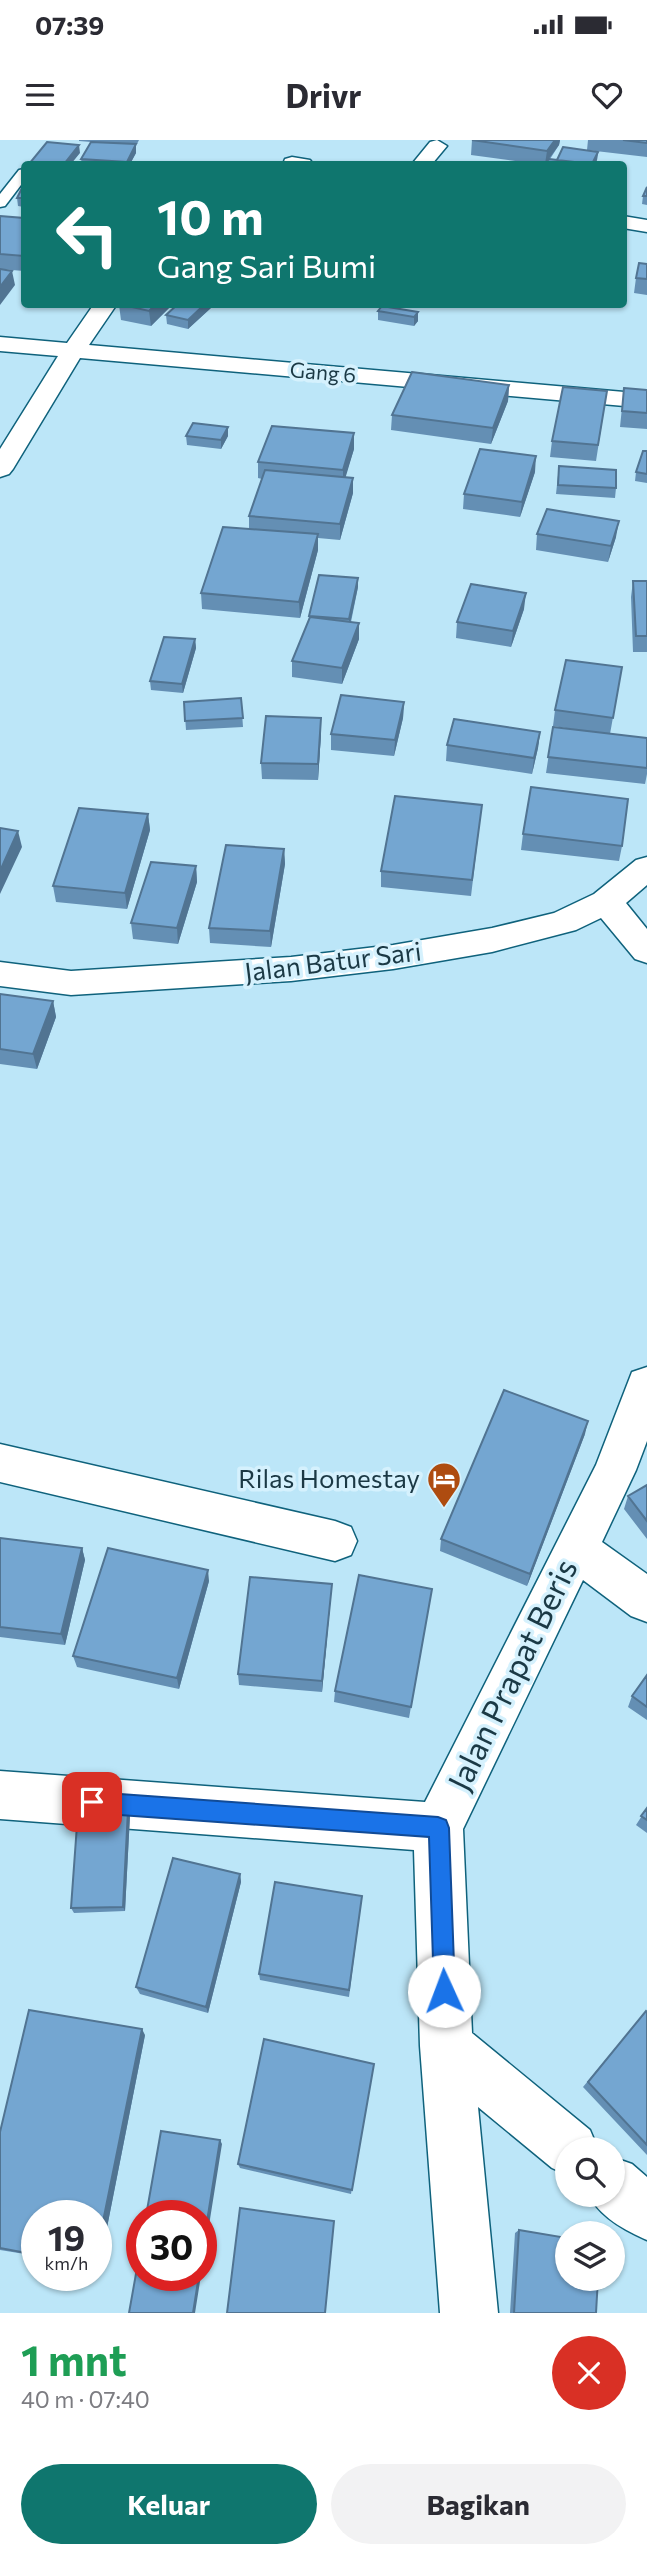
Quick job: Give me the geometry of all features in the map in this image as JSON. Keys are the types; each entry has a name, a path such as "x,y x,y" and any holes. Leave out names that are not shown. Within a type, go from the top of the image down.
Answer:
{"street":[{"path":"424,161 437,146"},
{"path":"627,223 647,226"},
{"path":"0,469 73,351 103,308"},
{"name":"Gang 6","path":"0,344 647,401"},
{"name":"Jalan Batur Sari","path":"0,974 71,983 291,969 380,959 492,940 564,922 606,902 647,868"},
{"path":"606,902 647,951"},
{"name":"Jalan Prapat Beris","path":"469,2313 446,2046 438,1828 615,1470 647,1385"},
{"path":"0,1463 335,1541"},
{"path":"575,1548 647,1601"},
{"path":"0,1796 438,1828"},
{"path":"446,2046 556,2137"},
{"path":"625,2194 647,2212"}],"lane":[{"path":"0,203 21,177"}],"building":[{"path":"472,140 555,140 547,151"},
{"path":"623,140 647,140 647,143"},
{"path":"47,142 79,145 66,161 31,161"},
{"path":"91,142 136,144 128,161 81,159"},
{"path":"563,147 598,152 594,161 557,160"},
{"path":"0,216 21,218 21,256 0,254"},
{"path":"639,263 647,264 647,279 636,278"},
{"path":"0,269 12,271 0,287"},
{"path":"174,308 201,308 188,320 166,315"},
{"path":"380,308 394,308 418,312 414,317 378,311"},
{"path":"412,372 509,385 493,428 392,415"},
{"path":"563,387 607,391 598,445 552,441"},
{"path":"624,388 647,390 647,413 622,411"},
{"path":"193,423 228,427 221,440 186,436"},
{"path":"272,426 354,433 343,470 258,462"},
{"path":"480,449 536,456 522,502 464,494"},
{"path":"643,451 647,451 647,474 636,472"},
{"path":"559,466 616,470 616,488 558,485"},
{"path":"265,470 353,478 340,524 249,516"},
{"path":"547,509 619,521 611,546 537,534"},
{"path":"223,527 318,534 299,602 201,593"},
{"path":"319,575 358,578 349,619 309,616"},
{"path":"633,581 647,581 647,636 636,636"},
{"path":"471,584 526,593 513,631 457,622"},
{"path":"310,617 359,623 342,668 292,661"},
{"path":"164,637 195,639 182,684 150,681"},
{"path":"566,660 622,667 613,718 555,710"},
{"path":"341,695 404,702 395,740 331,734"},
{"path":"241,698 243,718 185,721 184,702"},
{"path":"266,716 321,718 318,764 261,763"},
{"path":"454,719 540,732 534,758 447,745"},
{"path":"553,727 647,738 647,768 548,757"},
{"path":"531,787 628,799 622,846 523,834"},
{"path":"395,796 482,805 472,880 381,871"},
{"path":"79,808 148,814 125,893 53,886"},
{"path":"0,828 18,831 0,871"},
{"path":"226,845 284,849 270,931 209,928"},
{"path":"151,862 196,866 177,928 131,923"},
{"path":"0,994 53,1001 33,1054 0,1049"},
{"path":"504,1390 588,1421 530,1574 441,1539"},
{"path":"647,1485 647,1521 628,1496"},
{"path":"0,1538 82,1548 61,1634 0,1627"},
{"path":"108,1548 208,1570 177,1678 73,1656"},
{"path":"359,1575 432,1589 411,1707 335,1691"},
{"path":"250,1577 332,1584 322,1681 238,1674"},
{"path":"647,1675 647,1707 632,1696"},
{"path":"647,1808 647,1820 641,1816"},
{"path":"128,1810 123,1907 71,1908 78,1811"},
{"path":"173,1858 240,1874 206,2007 136,1987"},
{"path":"275,1882 362,1896 349,1990 259,1974"},
{"path":"29,2010 142,2029 107,2200 21,2200 21,2252 0,2248 0,2132"},
{"path":"647,2012 647,2145 588,2082"},
{"path":"264,2039 374,2064 352,2190 238,2164"},
{"path":"161,2131 220,2140 210,2200 149,2200"},
{"path":"240,2208 334,2221 325,2313 227,2313"},
{"path":"519,2230 555,2236 555,2291 597,2291 596,2313 514,2313"},
{"path":"133,2291 196,2291 193,2313 129,2313"}],"place":[{"name":"Rilas Homestay","path":"444,1509"}],"route":[{"path":"92,1802 438,1828 444,1991"}]}
